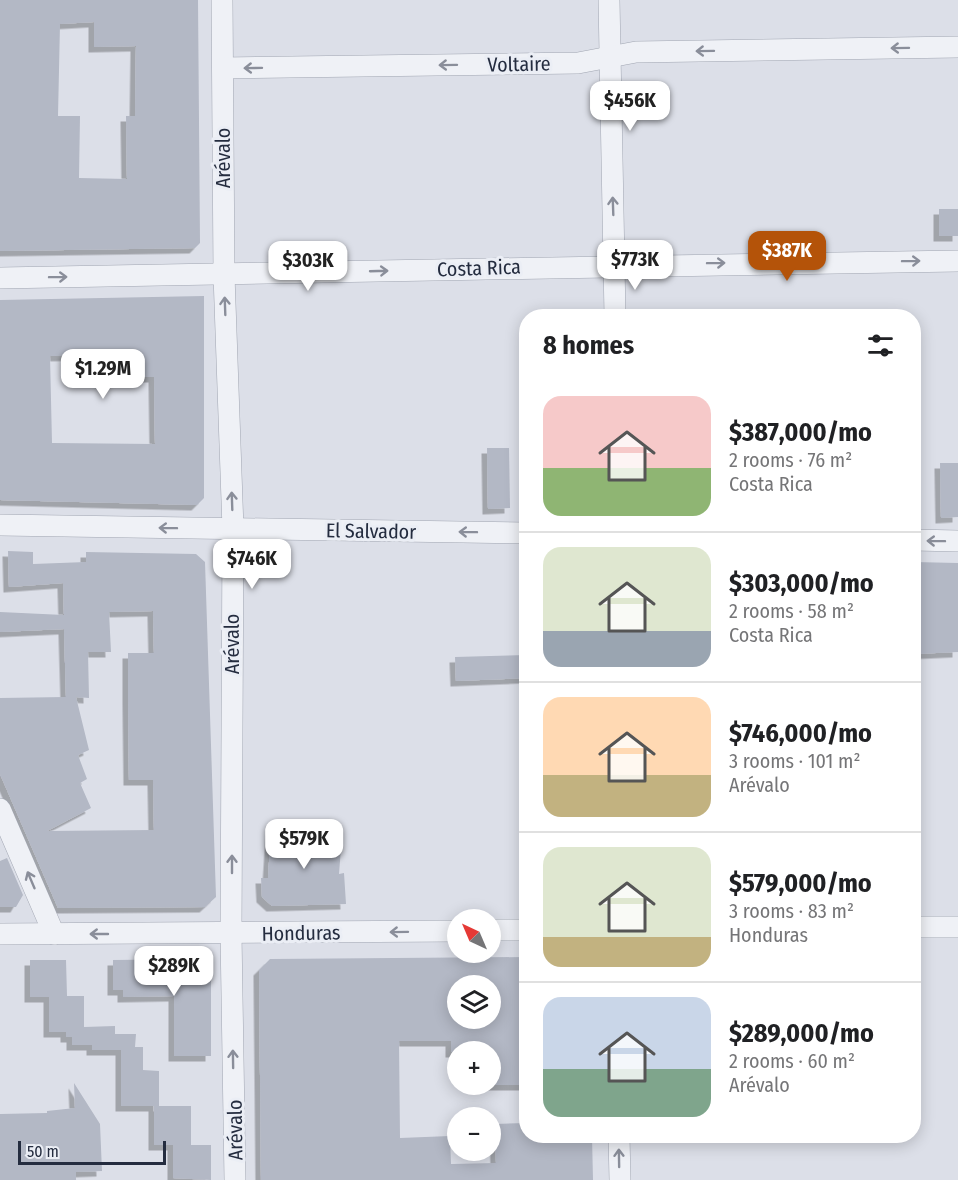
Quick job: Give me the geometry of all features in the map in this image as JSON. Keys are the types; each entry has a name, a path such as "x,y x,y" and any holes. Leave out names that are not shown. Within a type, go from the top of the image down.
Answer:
{"street":[{"name":"Arévalo","path":"222,0 224,275 233,529 231,934 235,1180"},
{"path":"609,0 615,309"},
{"name":"Voltaire","path":"223,68 578,63 636,52 958,47"},
{"name":"Costa Rica","path":"0,278 224,275 615,264 958,261"},
{"name":"El Salvador","path":"0,525 519,533"},
{"path":"921,540 958,541"},
{"path":"0,809 54,934"},
{"path":"921,927 958,927"},
{"path":"501,930 519,930"},
{"name":"Honduras","path":"0,934 447,931"},
{"path":"619,1143 620,1180"}],"building":[{"path":"0,0 198,0 200,243 195,248 0,251","holes":["94,22 94,47 136,46 135,116 126,116 127,179 79,178 80,116 58,116 60,24"]},
{"path":"939,209 958,209 958,236 939,236"},
{"path":"204,296 204,498 197,505 0,500 0,300","holes":["130,354 131,377 154,377 155,444 52,443 50,356"]},
{"path":"487,448 509,448 510,508 488,509"},
{"path":"940,463 958,463 958,517 941,518"},
{"path":"8,551 33,552 33,564 86,562 86,552 196,554 205,562 216,897 205,907 58,908 0,774 0,698 66,697 64,629 0,632 0,612 64,615 63,583 9,587","holes":["153,611 154,653 128,653 129,780 153,780 154,830 47,831 91,808 80,783 87,779 78,755 89,750 76,697 89,698 88,652 111,652 109,612"]},
{"path":"921,562 958,563 958,652 921,654"},
{"path":"519,655 519,678 456,681 455,657"},
{"path":"271,830 342,835 339,874 344,873 346,904 272,906 262,897 261,878 268,878"},
{"path":"7,858 23,895 16,907 0,907 0,861"},
{"path":"501,957 519,957 519,1085 501,1085 501,1041 399,1041 400,1138 447,1136 447,1161 451,1161 451,1164 496,1163 496,1161 501,1161 501,1124 519,1123 519,1143 592,1143 593,1180 261,1180 259,970 270,959 447,958 447,963 501,963"},
{"path":"201,959 201,969 211,969 211,1056 174,1056 174,996 123,997 123,990 113,990 113,960"},
{"path":"30,960 66,960 67,996 84,996 84,1027 115,1026 115,1034 136,1034 135,1047 143,1047 143,1070 159,1071 159,1106 121,1106 121,1050 92,1050 92,1045 72,1045 72,1037 66,1037 66,1032 49,1032 49,997 30,997"},
{"path":"74,1083 100,1124 102,1171 76,1172 76,1180 0,1180 0,1114 47,1113 47,1111 75,1108"},
{"path":"154,1106 191,1106 191,1145 211,1145 211,1180 173,1178 173,1145 154,1145"}]}
